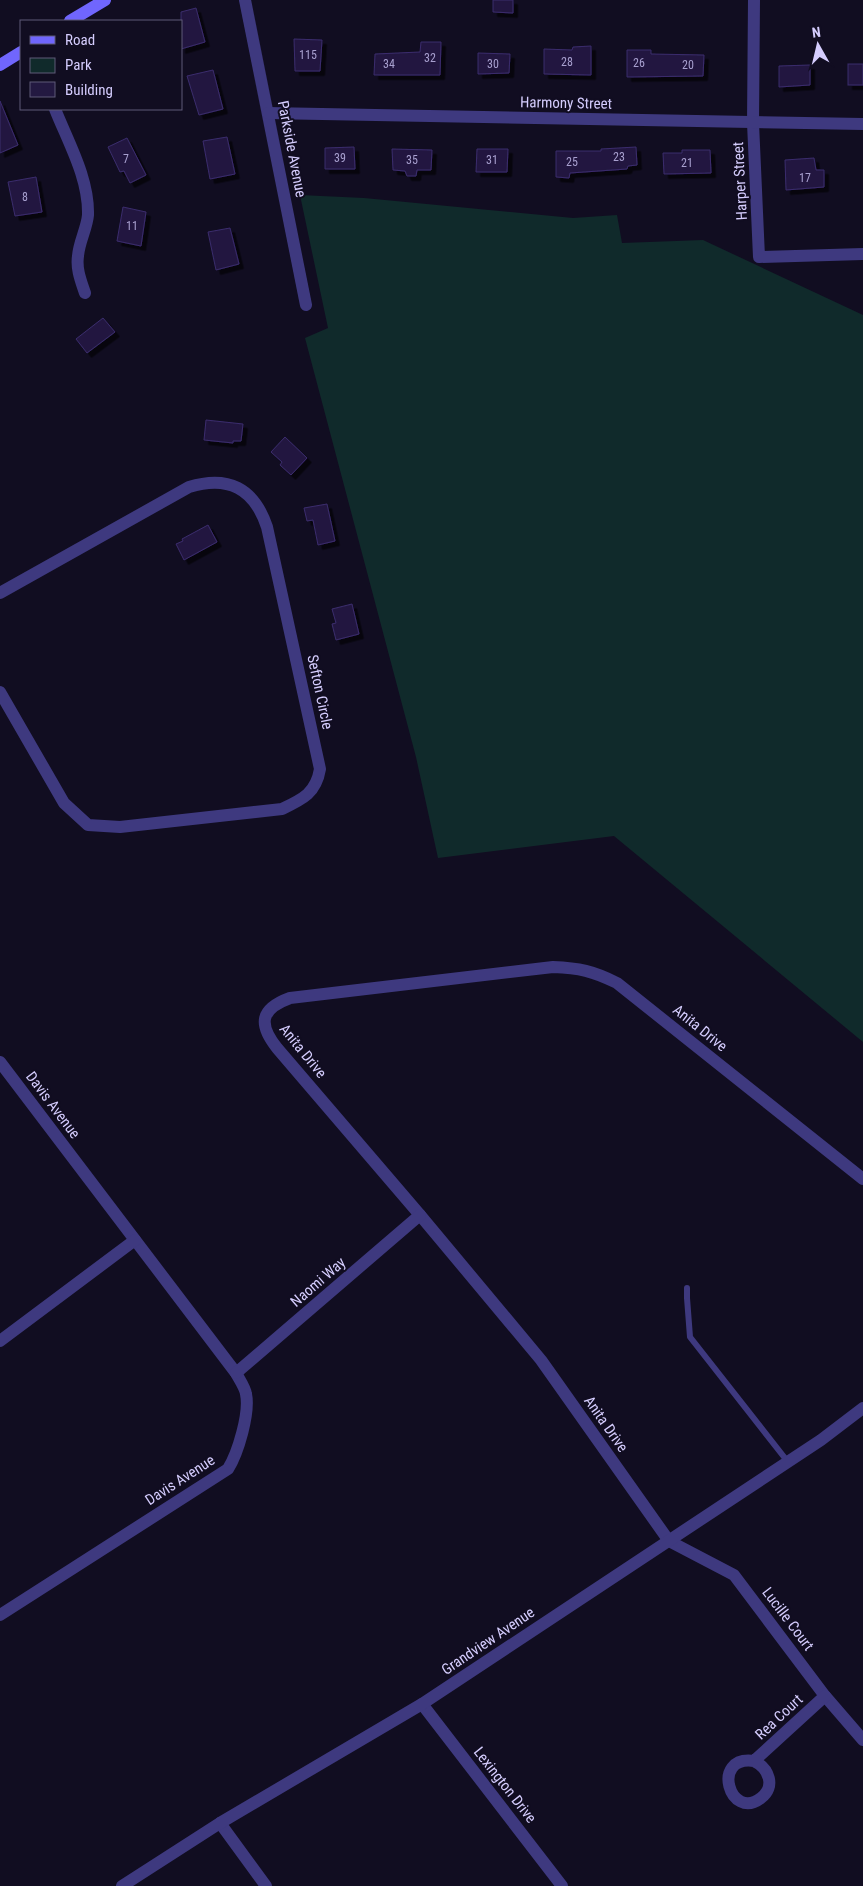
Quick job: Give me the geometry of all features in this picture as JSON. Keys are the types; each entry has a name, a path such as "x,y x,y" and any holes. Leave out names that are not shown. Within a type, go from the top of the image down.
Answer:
{"main road":[{"path":"72,20 105,0"},
{"path":"0,65 20,53"}],"street":[{"name":"Parkside Avenue","path":"245,0 306,305"},
{"name":"Harper Street","path":"754,0 753,124 759,257 863,254"},
{"path":"55,110 80,172 87,196 88,216 77,257 78,274 85,293"},
{"name":"Harmony Street","path":"268,112 753,124 863,124"},
{"name":"Sefton Circle","path":"0,593 190,487 206,482 224,483 241,488 254,501 267,527 320,769 318,783 301,800 282,809 120,827 88,825 64,803 0,692"},
{"name":"Anita Drive","path":"669,1541 541,1360 267,1035 264,1024 268,1012 276,1003 290,998 553,967 577,968 600,974 617,983 863,1179"},
{"name":"Davis Avenue","path":"0,1062 236,1373 246,1394 245,1418 237,1454 228,1469 0,1615"},
{"name":"Naomi Way","path":"236,1373 420,1215"},
{"path":"0,1341 135,1240"},
{"name":"Grandview Avenue","path":"122,1886 220,1823 422,1704 822,1440 863,1408"},
{"name":"Lucille Court","path":"669,1541 734,1575 825,1696 863,1740"},
{"name":"Rea Court","path":"754,1761 825,1696"},
{"name":"Lexington Drive","path":"422,1704 562,1886"},
{"path":"220,1823 266,1886"}],"lane":[{"path":"687,1288 690,1337 788,1462"}],"green space":[{"path":"300,195 364,198 573,218 617,215 622,243 703,240 863,315 863,1042 614,836 438,858 416,757 305,338 328,328"}],"building":[{"path":"493,0 513,0 513,13 493,12"},
{"path":"196,8 205,42 182,49 181,12"},
{"path":"294,39 322,40 320,71 295,71"},
{"path":"421,42 441,42 440,75 374,75 375,54 420,52"},
{"path":"591,46 591,75 544,74 544,49 572,50 573,47"},
{"path":"627,50 651,50 651,54 704,55 703,76 627,77"},
{"path":"478,53 510,54 509,73 478,74"},
{"path":"848,64 863,64 863,85 848,85"},
{"path":"810,65 810,85 779,87 779,66"},
{"path":"213,70 223,109 199,115 187,76"},
{"path":"0,101 18,145 0,153"},
{"path":"227,137 235,174 210,179 203,141"},
{"path":"127,138 146,175 130,183 124,171 120,172 108,147"},
{"path":"354,147 355,169 325,169 325,148"},
{"path":"636,147 637,165 628,166 627,169 570,173 569,178 556,177 556,151 601,151 601,149"},
{"path":"392,149 432,150 431,170 417,170 416,176 407,176 405,171 393,170"},
{"path":"477,149 508,149 507,172 476,172"},
{"path":"682,150 710,150 711,173 664,174 663,153 682,153"},
{"path":"814,158 816,170 824,170 824,187 786,190 785,160"},
{"path":"36,177 42,212 15,216 8,182"},
{"path":"123,207 146,212 141,246 117,241"},
{"path":"230,228 239,264 216,270 208,232"},
{"path":"103,318 115,332 87,353 76,339"},
{"path":"206,420 243,424 241,441 233,441 233,443 204,440"},
{"path":"285,437 307,458 291,475 280,465 282,462 271,452"},
{"path":"327,504 335,541 318,545 313,520 307,521 304,508"},
{"path":"208,525 217,542 184,560 176,544"},
{"path":"352,604 359,634 336,640 332,624 336,623 332,609"}]}
